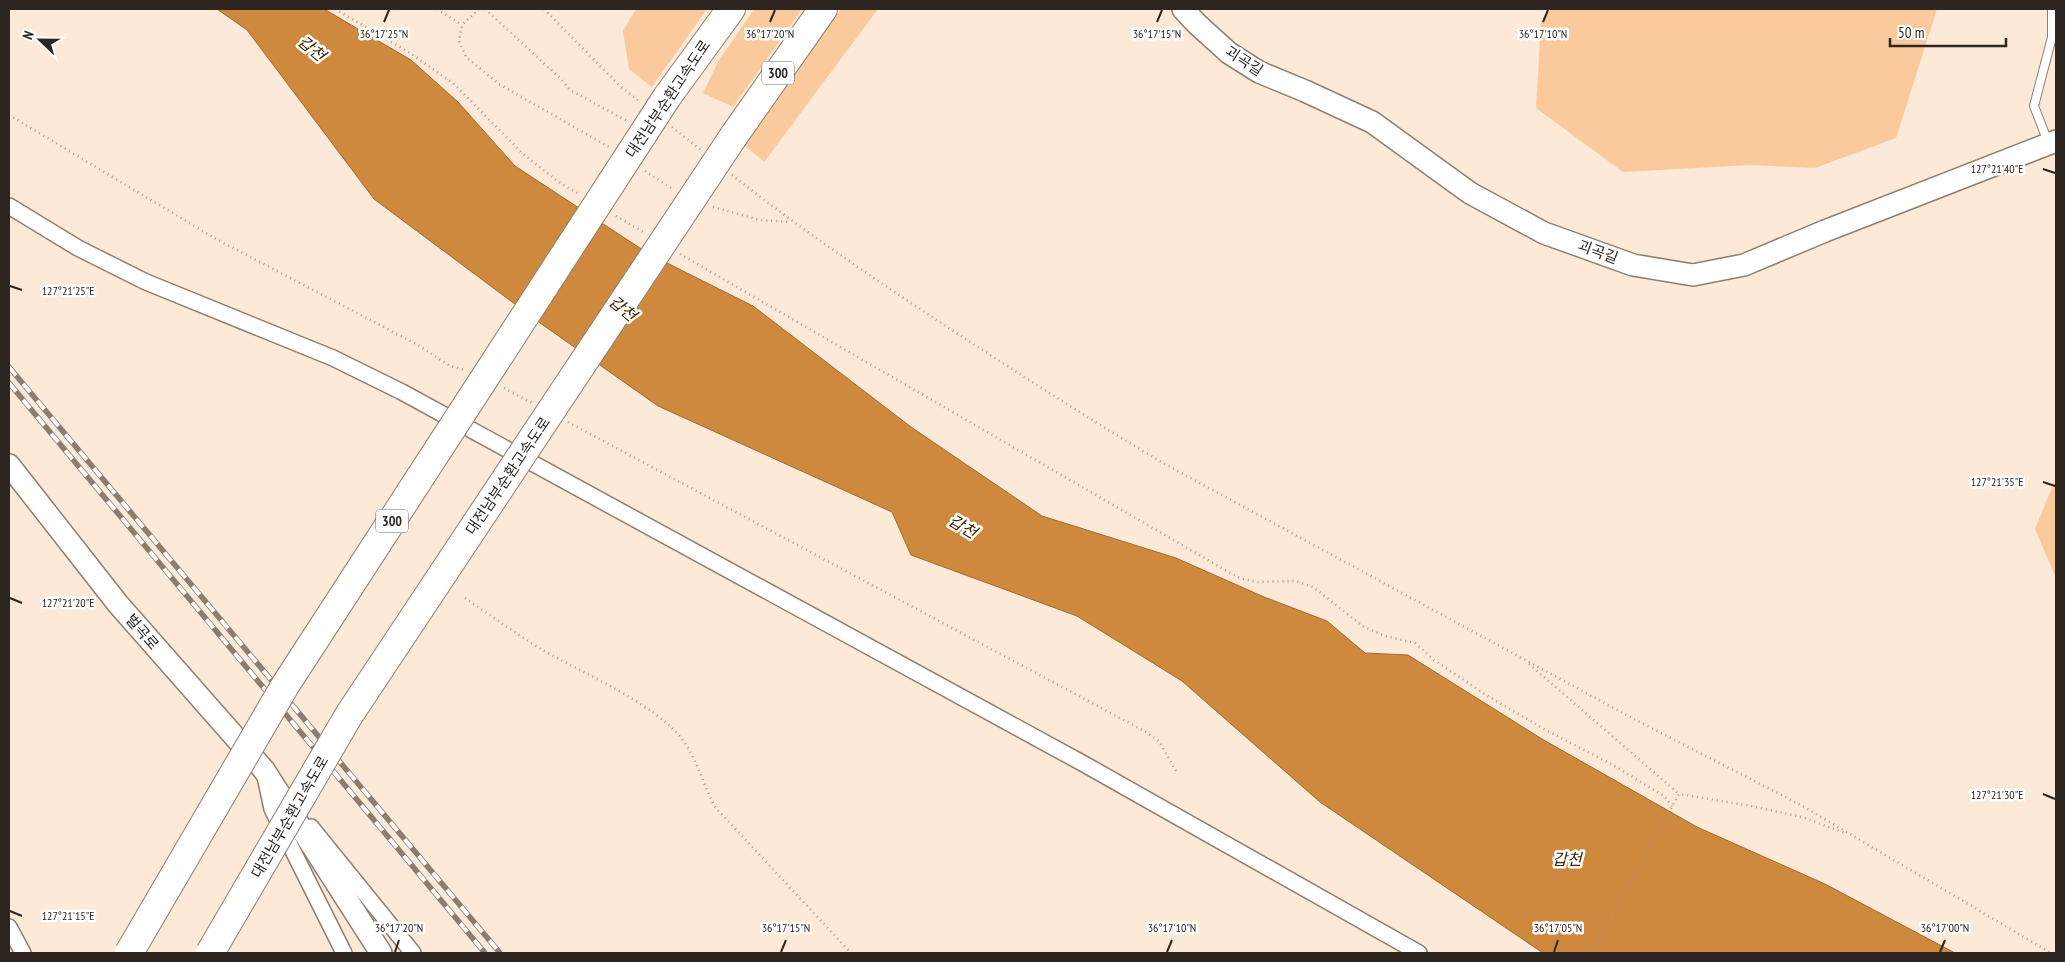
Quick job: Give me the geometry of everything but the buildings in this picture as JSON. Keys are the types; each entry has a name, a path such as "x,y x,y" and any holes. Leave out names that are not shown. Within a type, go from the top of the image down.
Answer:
{"highway":[{"name":"대전남부순환고속도로","path":"129,953 286,684 654,100 731,9"},
{"name":"대전남부순환고속도로","path":"210,953 349,715 733,137 823,9"}],"street":[{"name":"괴곡길","path":"1183,9 1230,53 1259,72 1372,122 1470,193 1544,233 1633,265 1692,275 1744,265 2053,143"},
{"path":"9,206 78,248 146,282 332,358 402,392 1084,764 1419,953"},
{"name":"벌곡로","path":"9,465 118,604 264,770 413,953"},
{"path":"264,770 272,809 344,953"},
{"name":"벌곡로","path":"264,770 381,953"},
{"path":"9,927 23,953"}],"lane":[{"path":"2052,9 2052,37 2034,106 2053,143"}],"path":[{"path":"335,9 410,53 453,83 523,154 560,183 584,197"},
{"path":"437,9 462,25"},
{"path":"479,9 462,25 458,41 466,57 499,84 614,150"},
{"path":"485,9 561,79 570,90 633,124"},
{"path":"544,9 619,85 654,100"},
{"path":"9,115 216,239 418,345 450,366 473,372"},
{"path":"672,127 702,151"},
{"path":"638,166 678,192"},
{"path":"732,174 792,222 942,324 1106,429 1163,463 1632,718 1799,804 2051,953"},
{"path":"713,207 760,220 792,222"},
{"path":"608,212 650,236"},
{"path":"676,251 1227,571 1242,578 1258,582 1296,581 1319,592 1364,627 1384,636 1415,643 1434,660 1486,695 1544,729 1613,764 1664,796 1672,806"},
{"path":"499,386 534,404"},
{"path":"561,418 1146,732 1159,741 1176,771"},
{"path":"465,598 540,648 633,700 669,724 694,757 714,807 851,953"},
{"path":"1526,661 1679,794 1802,817 1852,835"},
{"path":"1591,953 1679,794"}],"shaded area":[{"path":"636,9 707,9 652,87 629,69 623,31"},
{"path":"754,9 802,9 733,107 703,93 718,62"},
{"path":"841,9 878,9 764,162 744,145"},
{"path":"1551,9 1937,9 1896,138 1815,168 1750,165 1623,172 1536,108 1541,22"},
{"path":"2056,478 2056,578 2035,529"}],"water":[{"name":"갑천","path":"217,9 324,9 411,60 458,102 515,166 649,254 753,306 911,427 1042,516 1176,558 1264,597 1327,621 1365,653 1408,655 1542,739 1697,827 1825,884 1955,953 1543,953 1320,802 1182,681 1077,616 911,555 892,512 658,406 543,325 374,199 247,30"}],"railway":[{"path":"9,367 500,953"},
{"path":"9,383 485,953"}]}
